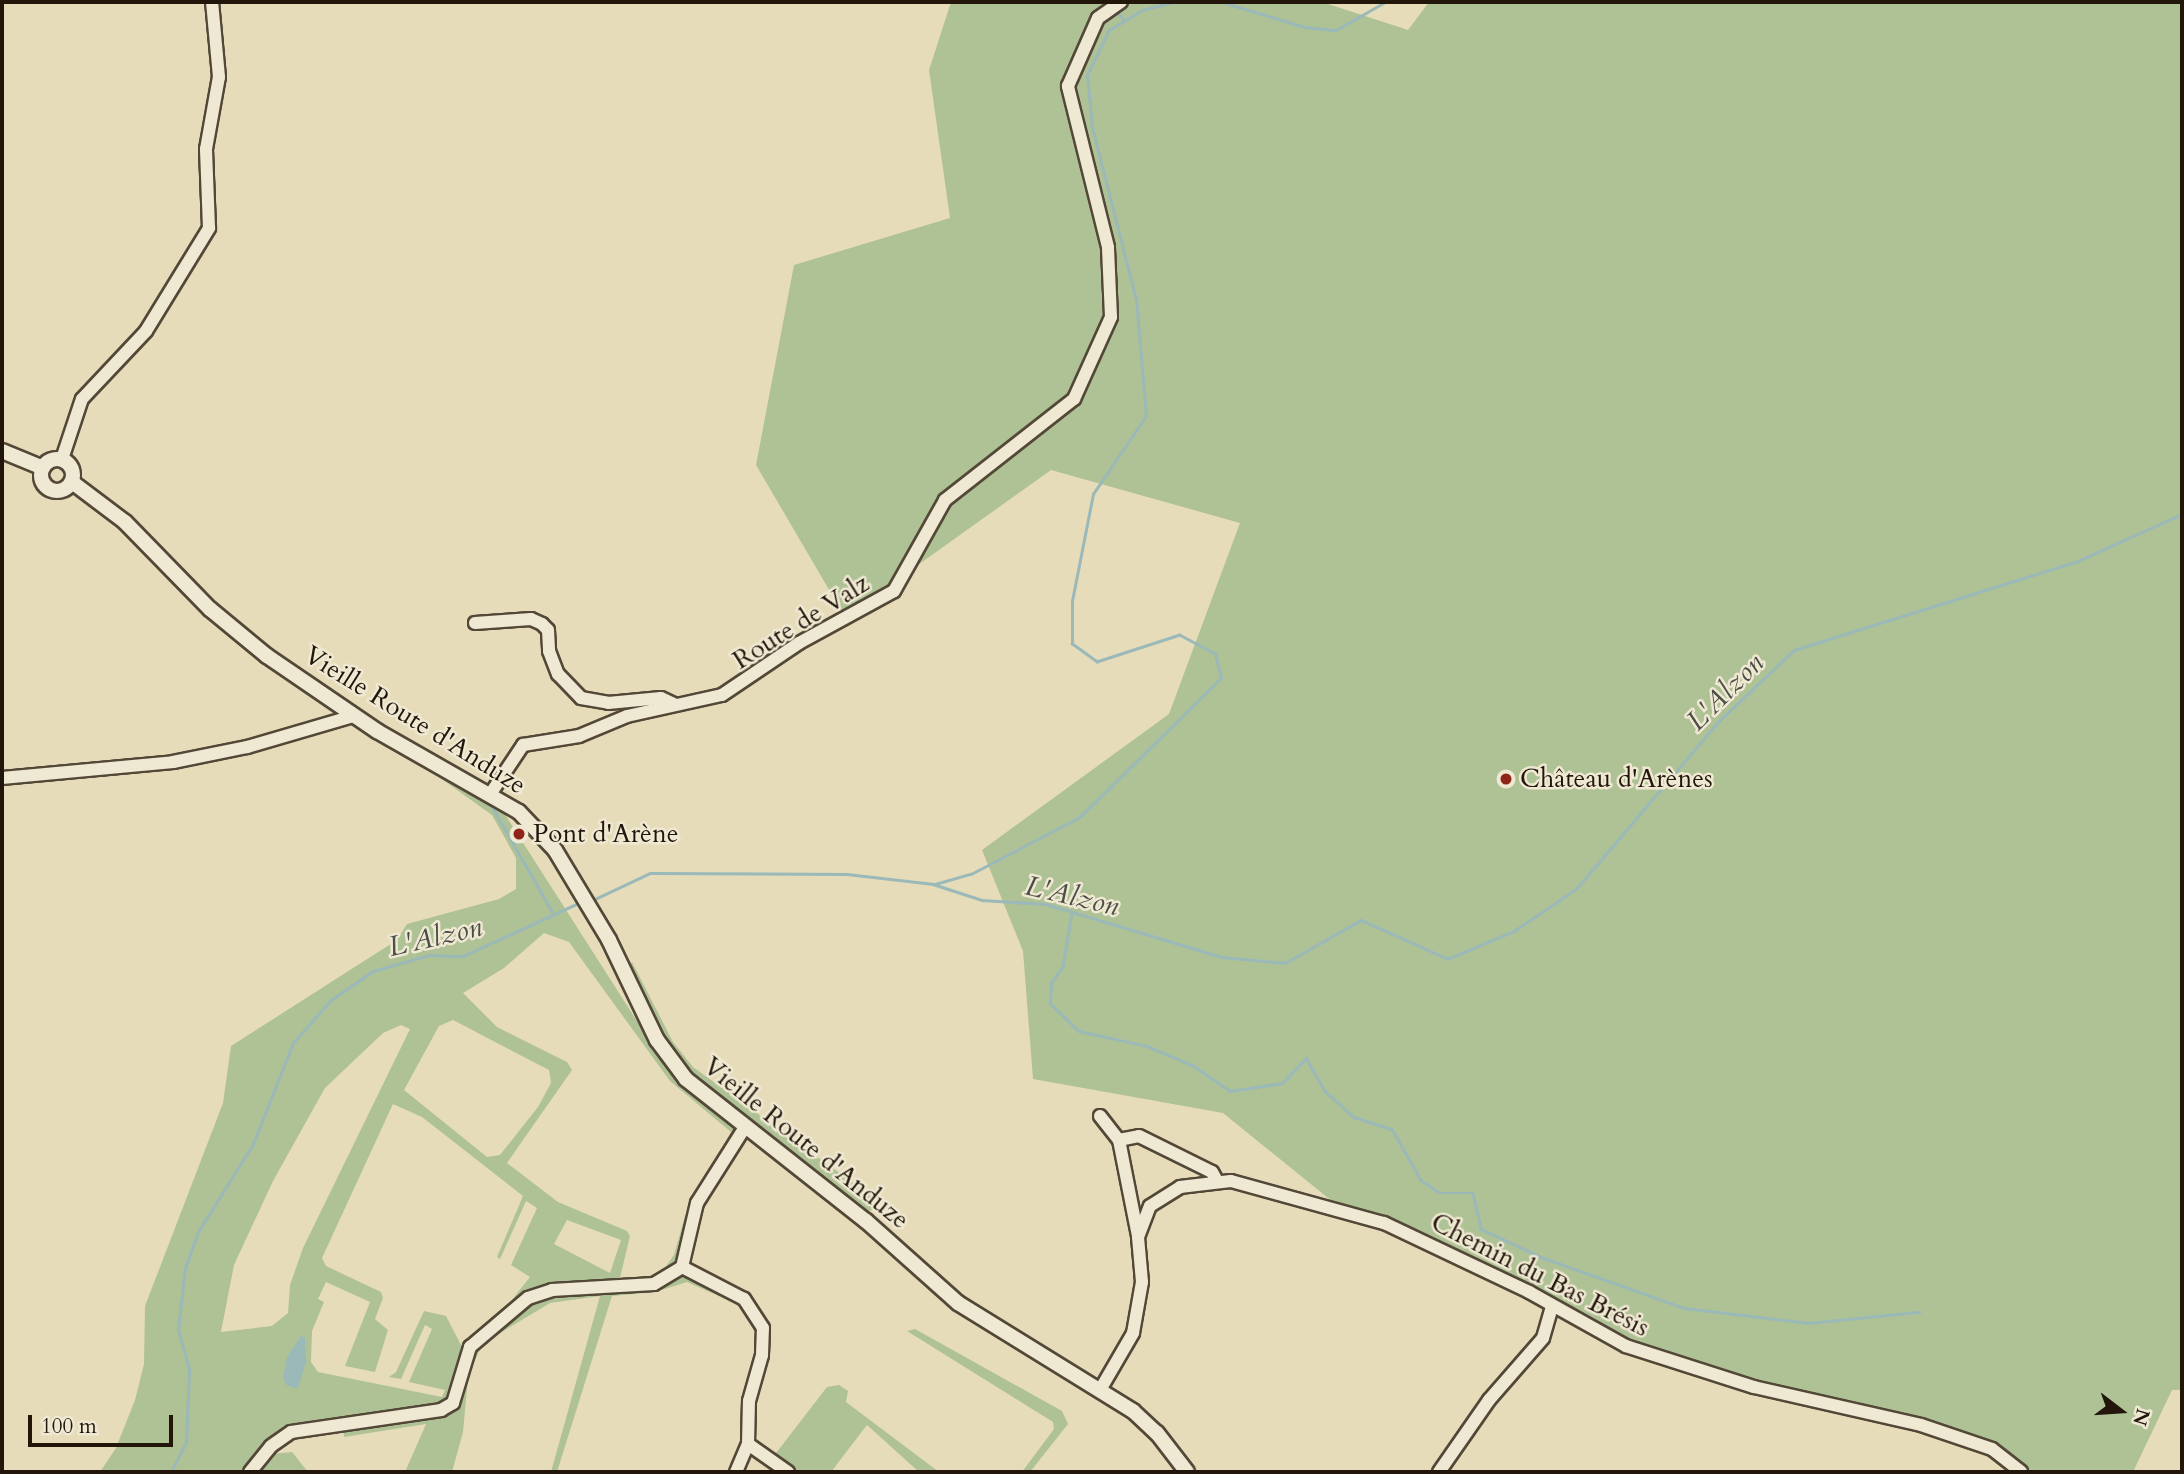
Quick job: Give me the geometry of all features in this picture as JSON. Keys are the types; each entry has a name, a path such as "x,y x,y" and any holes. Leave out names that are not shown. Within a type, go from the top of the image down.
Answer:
{"street":[{"path":"62,459 82,399 146,331 209,228 206,149 219,77 212,2"},
{"name":"Route de Valz","path":"491,793 516,751 531,740 579,736 674,704 737,688 799,643 894,591 945,500 1074,399 1111,317 1108,247 1068,86 1098,18 1121,2"},
{"path":"2,451 43,468"},
{"path":"62,459 72,468 72,482 66,488 49,489 44,483 43,468 47,462 62,459"},
{"name":"Vieille Route d'Anduze","path":"72,482 125,522 238,633 354,716 491,793 519,812 555,850 609,940 657,1040 686,1079 866,1221 958,1303 1100,1390 1157,1433 1187,1472"},
{"path":"475,623 531,619 542,624 548,630 549,651 558,674 581,698 608,703 661,698 674,704"},
{"path":"2,778 173,762 260,744 354,716"},
{"name":"Chemin du Bas Brésis","path":"1100,1116 1119,1140 1138,1237 1141,1298 1124,1355 1100,1390"},
{"path":"250,1472 271,1446 302,1428 441,1410 458,1393 470,1347 516,1304 552,1290 660,1283 682,1267 697,1203 745,1127"},
{"path":"1119,1140 1139,1136 1212,1172 1217,1181"},
{"name":"Chemin du Bas Brésis","path":"1138,1237 1150,1206 1163,1195 1217,1181 1254,1186 1384,1223 1529,1292 1552,1307 1645,1353 1755,1387 1841,1405 1983,1446 2021,1472"},
{"path":"682,1267 744,1300 758,1315 763,1346 749,1401 748,1444 736,1472"},
{"path":"1439,1472 1489,1400 1543,1338 1552,1307"},
{"path":"748,1444 789,1472"}],"green space":[{"path":"951,2 1322,2 1408,30 1429,2 2182,2 2182,1390 2172,1390 2133,1472 2030,1472 2000,1449 1626,1341 1338,1206 1223,1113 1033,1079 1023,951 982,850 1169,714 1240,523 1051,470 845,617 756,465 794,265 950,218 929,70"},
{"path":"440,773 497,802 651,1043 742,1131 710,1182 682,1266 739,1297 737,1304 687,1282 655,1292 612,1296 557,1472 551,1472 600,1296 550,1303 482,1344 468,1377 463,1432 452,1472 405,1472 426,1424 344,1437 343,1417 282,1430 269,1438 244,1472 100,1472 116,1448 135,1400 144,1364 145,1306 223,1103 231,1046 397,940 407,924 499,899 516,889 516,858 492,815 436,775","holes":["544,933 569,942 670,1081 731,1132 685,1216 674,1255 660,1275 620,1278 630,1236 627,1231 558,1202 507,1163 572,1070 567,1062 497,1027 463,993 504,968","453,1020 549,1070 551,1083 538,1107 500,1155 487,1157 404,1090 439,1026","401,1025 410,1029 303,1248 290,1285 288,1313 272,1326 221,1332 234,1265 273,1181 325,1088 383,1033","393,1104 422,1117 523,1196 497,1257 500,1259 526,1201 537,1208 511,1265 530,1277 496,1320 461,1345 446,1316 424,1311 396,1372 389,1377 401,1379 425,1325 432,1329 409,1382 445,1390 442,1397 318,1372 311,1362 312,1331 324,1302 318,1299 326,1282 370,1302 345,1366 375,1372 388,1330 375,1319 383,1298 381,1292 326,1266 322,1258","567,1220 621,1240 610,1273 554,1244"]},
{"path":"632,962 673,1042 693,1067 877,1200 876,1209 865,1212 693,1078 646,1007 630,965"},
{"path":"915,1329 1062,1411 1068,1424 1030,1472 1022,1472 1054,1429 1053,1422 907,1331"},
{"path":"839,1385 848,1391 846,1402 939,1472 919,1472 867,1425 831,1472 797,1472 773,1457 827,1387"},
{"path":"292,1452 308,1472 256,1472 271,1454"}],"water":[{"path":"301,1336 305,1338 306,1361 298,1389 286,1385 283,1377 287,1357"}],"waterway":[{"path":"935,884 971,874 1080,817 1221,678 1215,654 1180,635 1097,662 1072,644 1072,601 1093,494 1146,416 1136,300 1092,127 1087,75 1109,30 1142,10 1173,2"},
{"path":"1222,2 1305,27 1336,30 1385,2"},
{"path":"1117,12 1124,20"},
{"name":"L'Alzon","path":"593,900 650,873 847,874 933,884 982,900 1046,904 1221,957 1285,963 1361,920 1448,959 1514,931 1576,889 1719,721 1794,650 2078,561 2182,514"},
{"path":"489,801 552,911"},
{"name":"L'Alzon","path":"171,1472 186,1442 189,1369 178,1330 185,1268 198,1232 253,1144 293,1043 331,1000 373,971 429,955 463,956 579,903"},
{"path":"1072,913 1063,967 1052,982 1050,1003 1079,1031 1147,1046 1194,1066 1230,1091 1282,1083 1306,1058 1326,1092 1354,1117 1392,1129 1421,1180 1440,1193 1473,1193 1481,1229 1541,1257 1684,1308 1808,1323 1919,1312"}],"place":[{"name":"Château d'Arènes","path":"1506,779"},
{"name":"Pont d'Arène","path":"519,834"}]}
